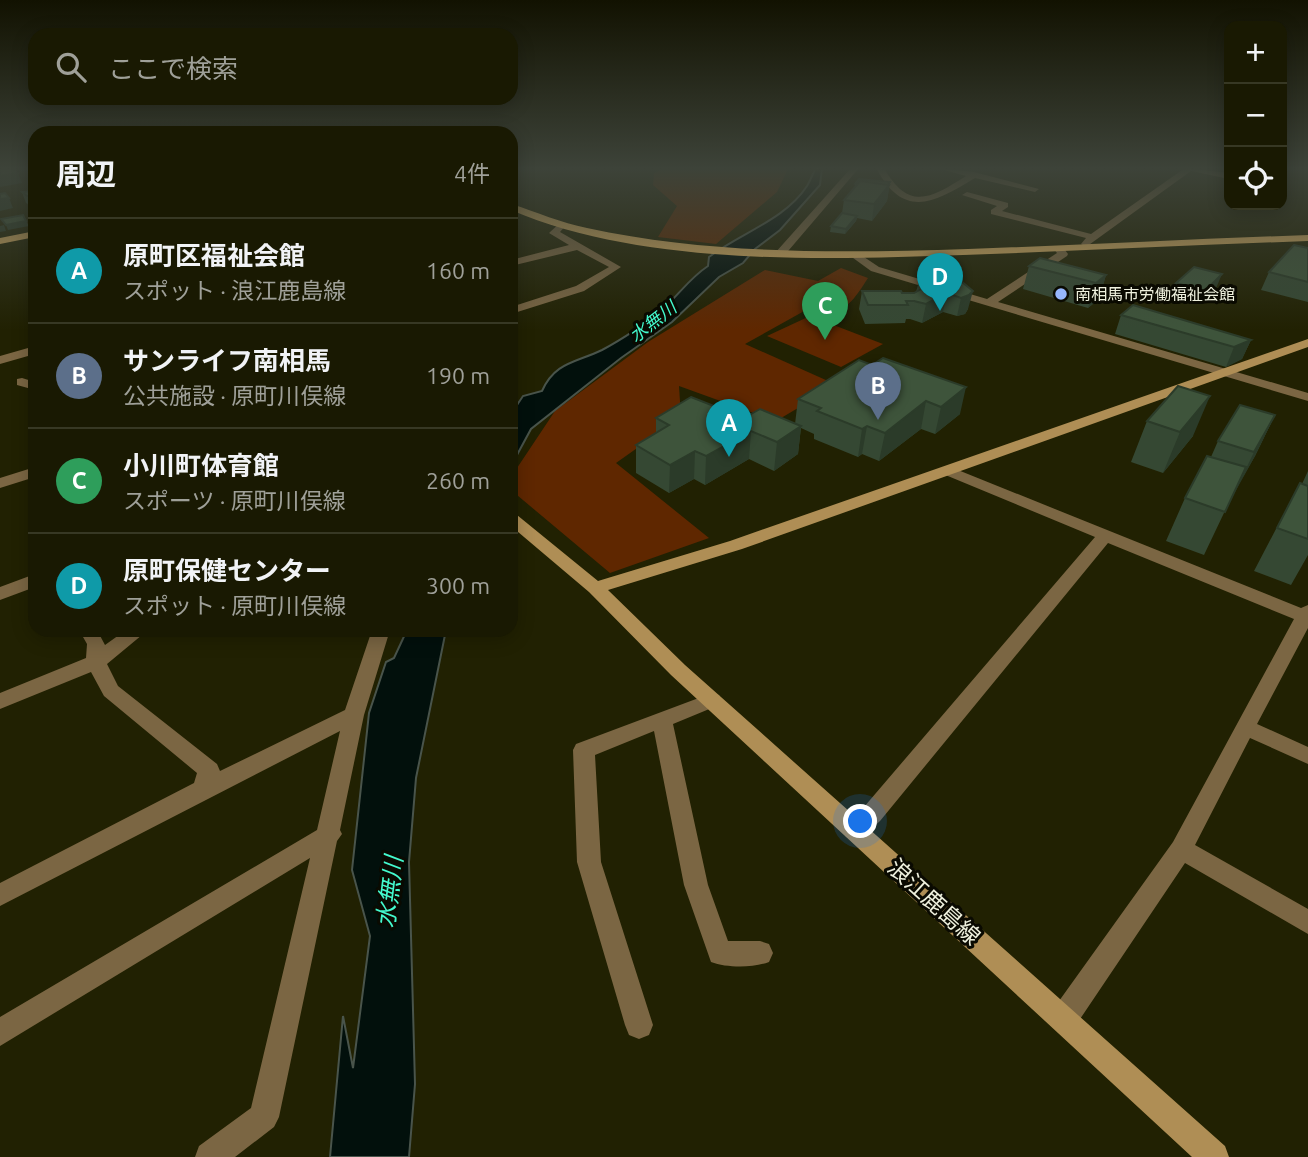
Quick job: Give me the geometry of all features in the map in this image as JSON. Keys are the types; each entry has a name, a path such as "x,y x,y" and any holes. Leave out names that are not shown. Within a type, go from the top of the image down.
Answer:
{"main road":[{"path":"553,222 680,247 775,254 854,255 1308,238"},
{"path":"0,241 28,235"}],"street":[{"path":"775,254 806,222"},
{"path":"1034,222 1093,237"},
{"path":"1084,247 1114,222"},
{"path":"518,309 566,293 616,267 554,233 561,225"},
{"path":"518,261 579,246"},
{"path":"990,302 1063,254 1058,248"},
{"path":"854,255 875,269 1308,397"},
{"path":"595,588 736,545 1308,343"},
{"path":"0,360 28,352"},
{"path":"948,471 1307,615 1181,849 1063,1018"},
{"path":"0,483 28,474"},
{"name":"浪江鹿島線","path":"518,524 595,588 678,670 1214,1157"},
{"path":"854,830 872,814 1106,535"},
{"path":"0,594 28,583"},
{"path":"92,637 96,645 96,662 111,691 209,770 203,789"},
{"path":"0,701 96,662 130,637"},
{"path":"210,1157 264,1117 355,715 380,637"},
{"path":"639,1026 589,862 584,750 712,700"},
{"path":"0,895 203,789 355,715"},
{"path":"662,721 696,885 720,953 760,953"},
{"path":"1245,727 1308,757"},
{"path":"0,1032 330,834"},
{"path":"1181,849 1308,922"}],"shaded area":[{"path":"667,222 742,222 716,244 658,237"},
{"path":"841,268 868,278 850,303 837,311 806,310 745,344 837,385 776,421 679,386 681,417 616,463 709,538 610,573 518,496 518,466 555,411 648,342 765,270 818,281"},
{"path":"810,316 883,344 841,367 767,336"}],"water":[{"name":"水無川","path":"765,222 787,222 743,263 719,277 672,322 621,358 531,429 518,453 518,404 523,396 542,391 547,381 560,369 602,350 652,318 708,266 709,257"},
{"name":"水無川","path":"404,637 445,637 416,778 409,862 415,1084 409,1157 330,1157 343,1016 353,1068 370,936 352,870 369,713 386,662 394,658"}],"building":[{"path":"834,222 852,222 846,229 831,226"},
{"path":"1294,245 1308,248 1308,282 1269,272"},
{"path":"1040,258 1106,275 1096,283 1029,266"},
{"path":"1194,267 1222,274 1205,291 1176,283"},
{"path":"941,277 962,282 973,291 961,298 947,293 926,304 906,301 908,305 868,305 862,291 914,293 930,284 919,281"},
{"path":"1133,305 1251,340 1234,347 1121,315"},
{"path":"883,358 966,387 941,407 926,401 885,433 867,426 862,429 817,411 821,408 798,399 859,360 872,365"},
{"path":"1178,386 1210,396 1180,432 1147,421"},
{"path":"691,397 744,418 760,409 801,426 777,442 751,431 706,456 695,451 670,465 636,445 669,425 656,418"},
{"path":"1240,405 1275,415 1254,452 1218,441"},
{"path":"1207,456 1246,467 1225,512 1185,498"},
{"path":"1300,483 1308,486 1308,539 1277,528"}],"place":[{"name":"南相馬市労働福祉会館","path":"1061,294"},
{"name":"原町保健センター","path":"940,311"},
{"name":"小川町体育館","path":"825,340"},
{"name":"サンライフ南相馬","path":"878,420"},
{"name":"原町区福祉会館","path":"729,457"}]}
